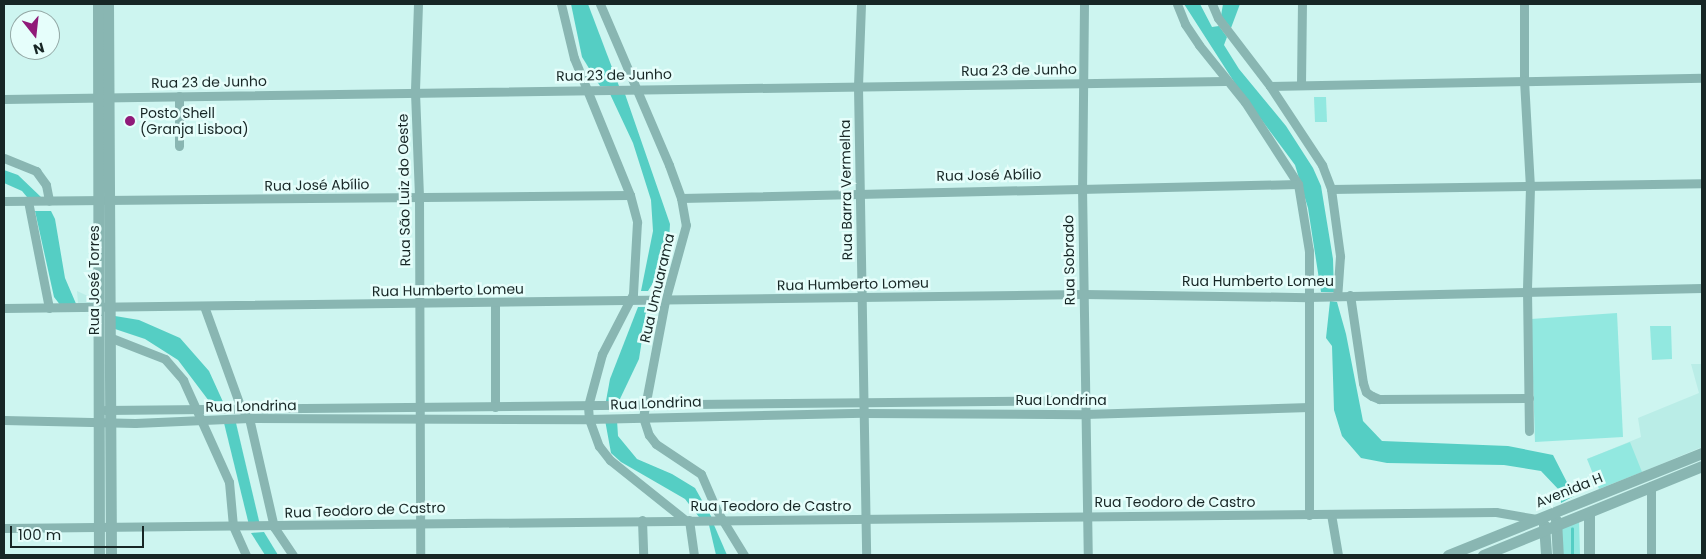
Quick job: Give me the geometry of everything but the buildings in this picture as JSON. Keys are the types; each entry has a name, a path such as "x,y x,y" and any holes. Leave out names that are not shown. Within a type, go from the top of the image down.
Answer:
{"street":[{"name":"Rua José Torres","path":"98,4 103,97 106,416 111,555"},
{"name":"Rua José Torres","path":"103,97 108,4"},
{"name":"Rua São Luiz do Oeste","path":"418,4 415,92 419,197 420,555"},
{"name":"Rua Umuarama","path":"561,4 574,58 590,90 630,195 637,222 633,294 602,354 588,406 590,419 599,446 610,460 686,520"},
{"name":"Rua Umuarama","path":"600,4 682,198 684,232 665,301 644,417"},
{"name":"Rua Barra Vermelha","path":"860,4 858,87 866,555"},
{"name":"Rua Sobrado","path":"1084,4 1085,82 1082,187 1088,555"},
{"path":"1177,4 1185,24 1225,81 1251,110 1298,184 1309,251 1309,515"},
{"path":"1212,4 1218,18 1270,86 1317,157 1332,190 1340,256 1337,295"},
{"path":"1301,84 1302,4"},
{"path":"1524,4 1524,80 1530,187 1527,290 1529,431"},
{"path":"1270,86 1702,78"},
{"name":"Rua 23 de Junho","path":"4,99 635,88 858,87 1225,81"},
{"path":"179,96 179,146"},
{"path":"4,158 36,171 46,185 49,201"},
{"path":"1332,190 1702,182"},
{"name":"Rua José Abílio","path":"682,198 860,192 1298,184"},
{"name":"Rua José Abílio","path":"4,201 630,195"},
{"path":"28,201 49,308"},
{"name":"Rua Humberto Lomeu","path":"4,308 420,305 1083,294 1308,297 1527,290 1702,288"},
{"path":"1350,296 1363,383 1372,396 1379,399 1529,398"},
{"path":"495,304 495,407"},
{"name":"Rua José Torres","path":"99,555 110,337 105,306"},
{"path":"204,306 241,408 248,418 274,527 293,555"},
{"path":"110,337 165,359 183,380 229,482 233,526 246,555"},
{"name":"Rua Londrina","path":"4,420 106,416 197,408 647,406 1085,400"},
{"path":"706,405 706,415"},
{"name":"Rua Londrina","path":"106,416 201,420 248,418 590,419 863,413 1085,414 1308,407"},
{"path":"644,417 649,435 656,444 701,474 724,521 744,555"},
{"name":"Avenida H","path":"1448,555 1702,453"},
{"name":"Avenida H","path":"1483,555 1702,466"},
{"path":"1651,486 1651,555"},
{"name":"Rua Teodoro de Castro","path":"4,528 111,526 274,527 420,522 642,520 866,521 1087,516 1496,512 1538,519"},
{"path":"1553,513 1558,526 1558,555"},
{"path":"1589,513 1589,555"},
{"path":"1331,514 1338,555"},
{"path":"1538,519 1546,531 1546,555"},
{"path":"642,520 643,555"},
{"path":"686,520 694,555"}],"shaded area":[{"path":"571,4 588,4 619,86 600,86 582,57"},
{"path":"1184,4 1200,4 1212,27 1219,26 1227,37 1224,45 1239,69 1286,126 1313,168 1321,186 1333,259 1334,292 1321,292 1308,208 1295,165 1238,88"},
{"path":"1223,4 1240,4 1231,28 1221,16"},
{"path":"610,94 625,94 670,224 668,258 648,291 641,291 653,231 651,200 633,143"},
{"path":"1314,97 1326,97 1327,122 1315,122"},
{"path":"4,170 18,175 42,198 27,197 22,191 4,183"},
{"path":"35,211 51,211 55,219 65,278 77,306 61,306 54,297"},
{"path":"77,291 90,297 90,303 78,303"},
{"path":"1330,301 1337,302 1346,334 1363,421 1382,441 1508,446 1553,455 1574,496 1561,503 1560,491 1541,471 1504,465 1387,463 1361,458 1342,436 1334,410 1332,346 1326,338"},
{"path":"638,307 647,307 639,359 619,401 606,401 610,379"},
{"path":"1617,313 1623,437 1535,442 1531,319"},
{"path":"115,316 139,320 180,338 209,371 224,404 212,405 178,360 145,339 115,329"},
{"path":"1650,326 1671,326 1672,359 1652,360"},
{"path":"1691,364 1702,364 1702,447 1642,472 1587,459 1641,437 1638,418 1699,393"},
{"path":"605,420 617,420 618,436 637,459 672,474 695,488 712,518 699,517 685,499 621,462 611,453"},
{"path":"224,423 236,423 260,525 249,525"},
{"path":"1630,442 1642,472 1599,489 1587,459"},
{"path":"1579,520 1580,555 1560,555 1562,527"},
{"path":"709,525 714,525 727,555 716,555"},
{"path":"264,532 278,555 265,555 251,533"}],"waterway":[{"path":"1572,529 1572,555"}],"place":[{"name":"Posto Shell (Granja Lisboa)","path":"130,121"}]}
